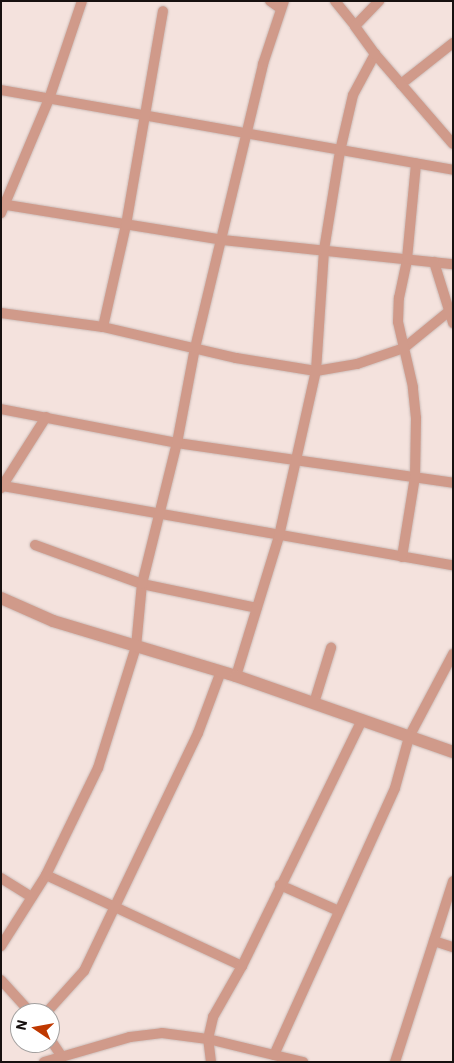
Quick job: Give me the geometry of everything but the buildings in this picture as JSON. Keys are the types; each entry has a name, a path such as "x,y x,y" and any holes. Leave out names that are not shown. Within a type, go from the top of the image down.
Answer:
{"street":[{"path":"82,1 49,99 2,207 223,240 453,264"},
{"path":"1,946 46,875 98,768 136,647 142,584 157,514 177,443 195,348 249,132 263,64 282,5 270,1"},
{"path":"334,1 376,54 453,144"},
{"path":"355,26 379,1"},
{"path":"103,327 126,225 163,11"},
{"path":"401,84 453,43"},
{"path":"236,676 279,536 316,371 324,250 340,151 353,95 376,54"},
{"path":"1,90 145,116 249,132 340,151 453,170"},
{"path":"402,558 415,477 416,418 398,322 399,298 408,259 416,163"},
{"path":"434,262 451,309 453,323"},
{"path":"1,313 103,327 264,364 316,371 357,364 404,348 451,309"},
{"path":"1,409 177,443 453,483"},
{"path":"46,417 2,487 402,558 453,564"},
{"path":"35,545 142,584 257,608"},
{"path":"1,598 53,621 221,671 453,752"},
{"path":"314,703 331,648"},
{"path":"274,1055 395,788 409,737 453,654"},
{"path":"55,1003 84,971 117,905 198,733 221,671"},
{"path":"211,1062 208,1039 213,1016 242,966 362,720"},
{"path":"46,875 117,905 242,966"},
{"path":"1,878 32,897"},
{"path":"395,1062 453,881"},
{"path":"280,885 339,911"},
{"path":"434,941 453,947"},
{"path":"1,980 22,1003"},
{"path":"44,1062 130,1037 154,1034 208,1039 303,1062"},
{"path":"59,1053 62,1057"}]}
